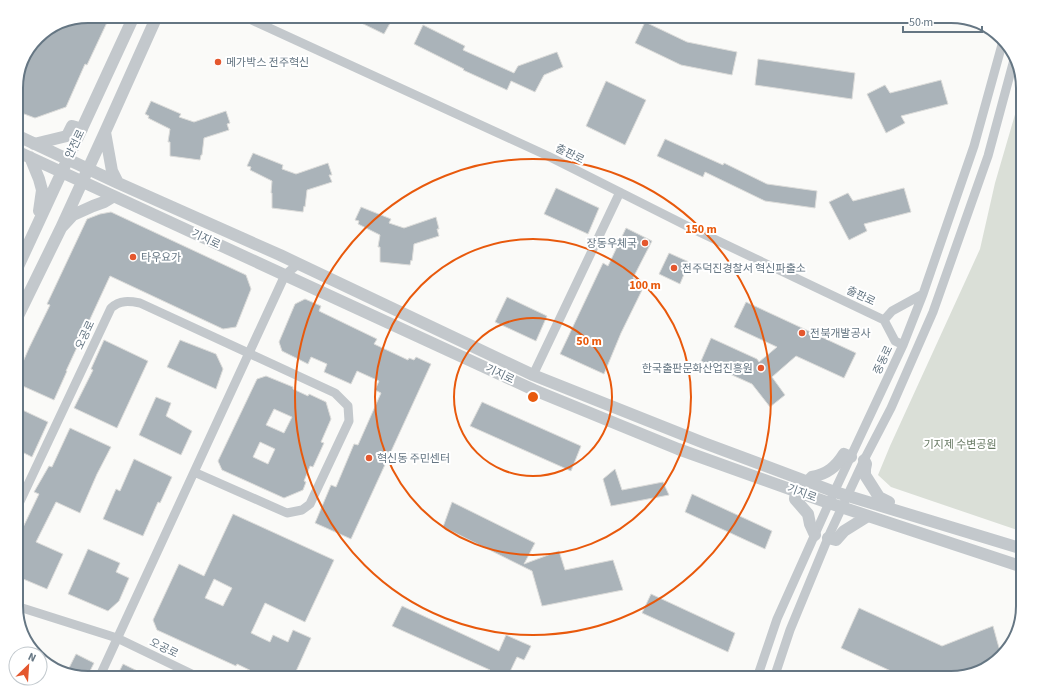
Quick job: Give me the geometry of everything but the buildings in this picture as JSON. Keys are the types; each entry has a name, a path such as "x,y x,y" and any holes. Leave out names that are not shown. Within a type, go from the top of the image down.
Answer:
{"street":[{"name":"안전로","path":"23,255 131,23"},
{"name":"안전로","path":"23,306 83,182 154,23"},
{"name":"출판로","path":"258,23 540,153 693,229 884,320 895,341 903,345"},
{"name":"중동로","path":"759,671 777,619 829,503 903,345 923,294 974,146 1001,46"},
{"path":"776,671 790,630 828,538 864,460 891,408 933,312 988,156 1013,68"},
{"path":"34,144 66,136 72,126 82,129"},
{"path":"105,132 112,171 118,183"},
{"name":"기지로","path":"23,138 67,160 298,264 533,375 704,443 835,492 1016,547"},
{"name":"기지로","path":"23,154 534,390 678,449 829,503 1016,565"},
{"path":"30,157 39,178 42,190 38,222"},
{"path":"533,375 620,192"},
{"path":"61,228 73,215 104,202 114,196"},
{"path":"102,671 285,275 298,264"},
{"name":"출판로","path":"884,320 892,311 923,294"},
{"name":"오공로","path":"23,495 111,308 126,301 140,303 336,392 348,406 349,421 310,504 302,510 287,513 194,472"},
{"path":"808,481 812,476 821,475 828,472 839,462 844,454 851,457"},
{"path":"864,460 866,464 865,476 879,497 888,502 887,507"},
{"path":"796,491 795,498 808,514 810,524 815,535"},
{"path":"828,538 836,540 844,531 868,516"},
{"name":"오공로","path":"23,608 117,638 185,671"}],"green space":[{"name":"기지제 수변공원","path":"1016,111 1016,530 891,487 878,475 980,249 995,183"}],"place":[{"name":"메가박스 전주혁신","path":"218,62"},
{"name":"장동우체국","path":"645,243"},
{"name":"타우요가","path":"133,257"},
{"name":"전주덕진경찰서 혁신파출소","path":"674,268"},
{"name":"전북개발공사","path":"802,333"},
{"name":"한국출판문화산업진흥원","path":"761,368"},
{"name":"혁신동 주민센터","path":"369,458"}]}
